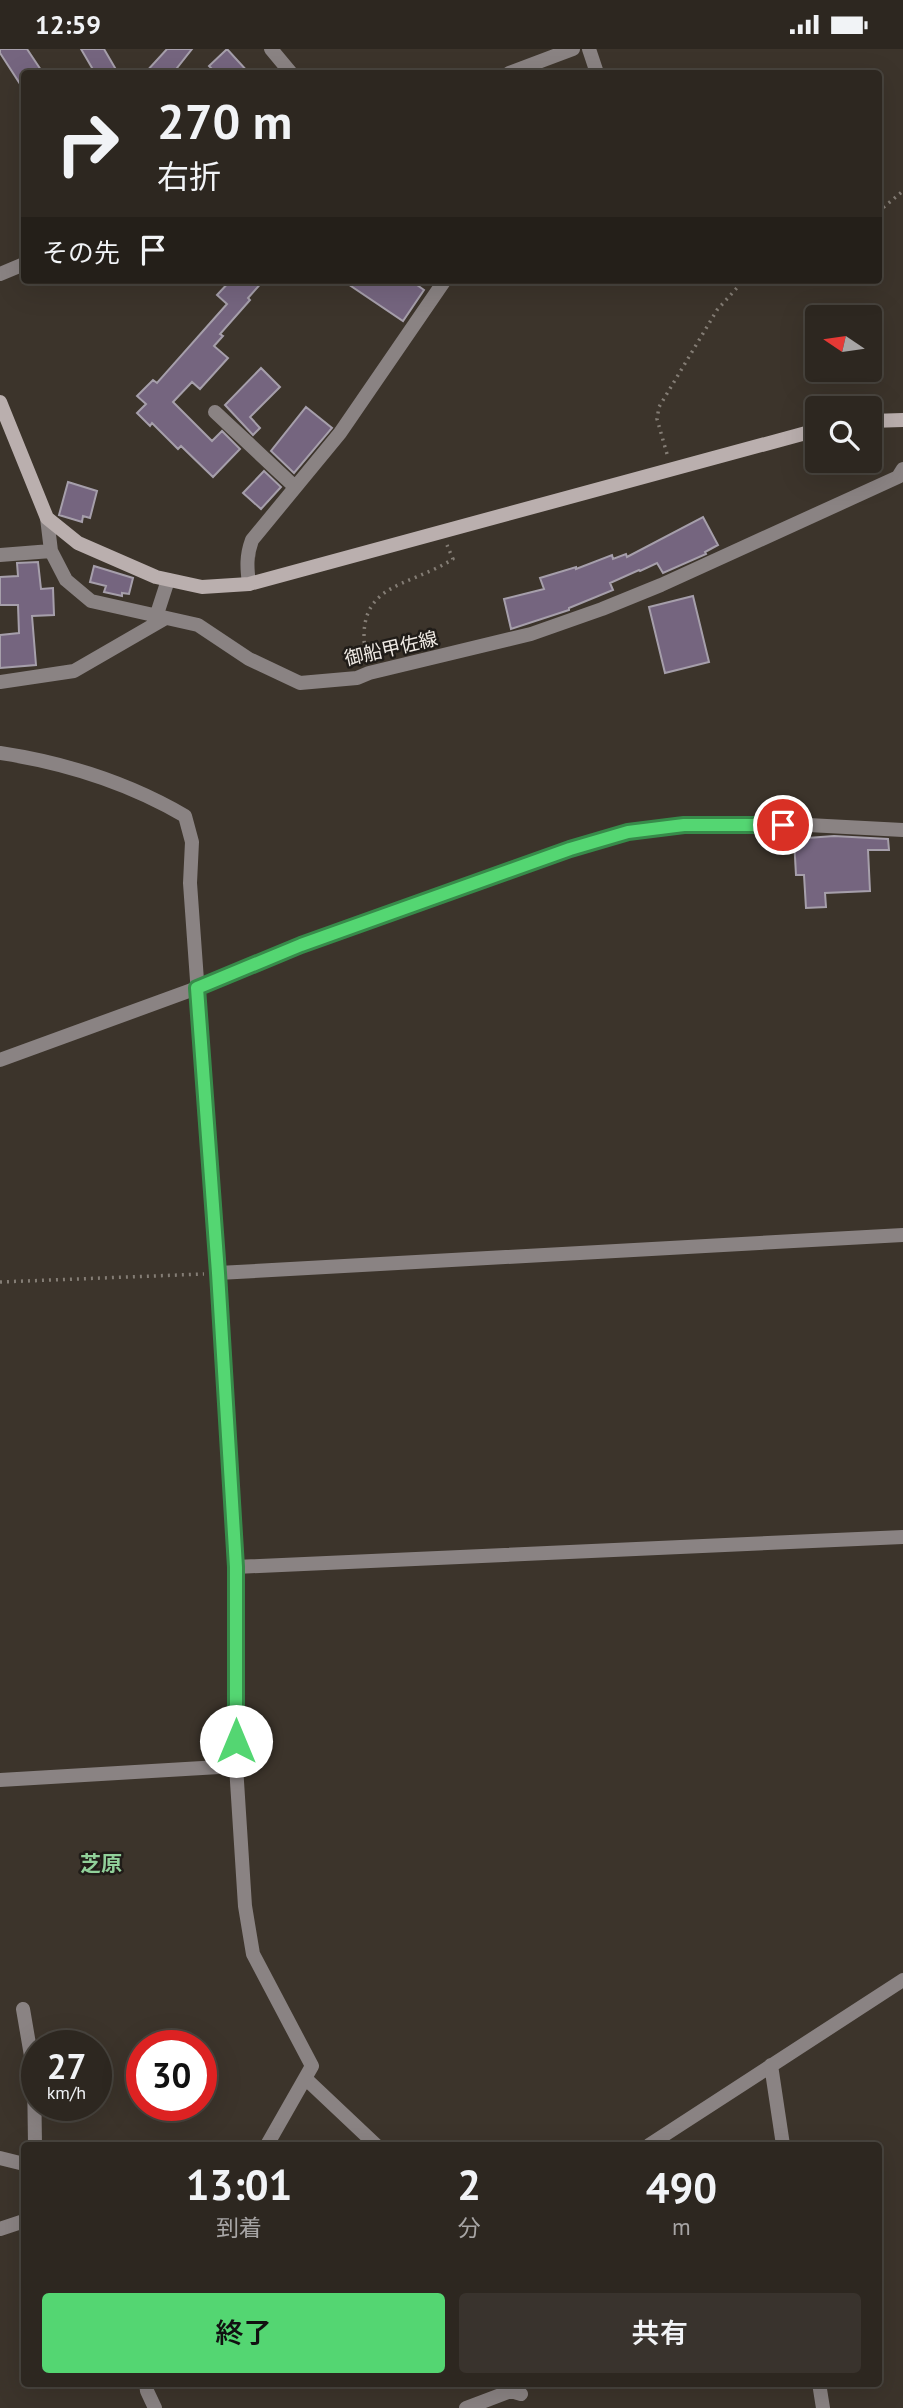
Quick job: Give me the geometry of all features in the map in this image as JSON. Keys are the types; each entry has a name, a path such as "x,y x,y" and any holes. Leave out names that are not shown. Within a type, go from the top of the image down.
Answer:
{"main road":[{"name":"御船甲佐線","path":"0,402 47,518"},
{"path":"882,421 903,420"},
{"path":"47,518 78,543 156,577 202,587 249,584 805,433"}],"street":[{"path":"271,49 288,70"},
{"path":"517,70 573,49"},
{"path":"589,49 596,70"},
{"path":"0,274 21,265"},
{"path":"249,584 247,553 252,540 340,433 442,284"},
{"path":"215,412 295,487"},
{"name":"御船甲佐線","path":"47,518 51,551 66,580 91,601 198,625 249,659 300,683 357,678 531,634 661,585 898,477 903,469"},
{"path":"0,555 51,551"},
{"path":"0,682 74,671 160,618 167,580"},
{"path":"0,753 46,760 118,782 154,797 185,816 191,842 190,883 236,1567 236,1766 245,1906 253,1954 312,2066 269,2142"},
{"path":"0,1060 197,988 301,945 570,849 628,832 698,825 808,825 903,830"},
{"path":"218,1273 903,1235"},
{"path":"236,1567 903,1537"},
{"path":"0,1780 236,1766"},
{"path":"654,2142 903,1980"},
{"path":"23,2009 34,2073 34,2142"},
{"path":"771,2065 783,2142"},
{"path":"305,2078 373,2142"},
{"path":"0,2158 21,2163"},
{"path":"0,2229 21,2222"},
{"path":"146,2387 155,2408"},
{"path":"820,2387 823,2408"},
{"path":"466,2408 511,2391 521,2394"}],"path":[{"path":"882,209 903,191"},
{"path":"671,470 657,419 659,407 717,310 740,284"},
{"path":"369,673 365,646 368,610 384,593 436,570 453,559 442,532"},
{"path":"0,1282 218,1273"}],"building":[{"path":"0,49 27,49 41,70 21,70 21,85"},
{"path":"81,49 104,49 116,70 93,70"},
{"path":"167,49 192,49 175,70 148,70"},
{"path":"227,49 246,70 213,70 209,66"},
{"path":"227,284 260,284 220,334 223,336 214,346 228,358 200,389 192,382 173,402 212,441 222,431 240,449 213,477 181,446 178,449 152,423 150,426 137,413 146,404 137,396 153,380 157,383 227,304 217,295"},
{"path":"348,284 416,284 424,290 403,321"},
{"path":"261,368 280,387 250,417 260,428 253,435 225,405"},
{"path":"306,407 332,428 294,473 271,451"},
{"path":"264,471 281,487 261,509 243,493"},
{"path":"68,482 97,491 90,518 83,516 82,522 59,515"},
{"path":"703,517 718,545 705,552 706,554 663,573 657,563 610,583 613,590 569,610 511,629 504,599 544,589 540,578 576,569 612,555 613,559 626,554 627,557"},
{"path":"38,562 41,589 53,588 54,615 32,616 36,665 0,668 0,635 19,633 18,605 0,605 0,577 18,576 17,563"},
{"path":"94,566 133,578 129,594 122,593 122,596 104,592 106,586 90,582"},
{"path":"693,596 709,662 665,673 649,607"},
{"path":"834,836 888,839 889,850 868,850 870,891 825,893 826,907 806,908 804,875 796,875 794,839"}],"district":[{"name":"芝原","path":"101,1864"}],"route":[{"path":"236,1741 236,1567 197,988 301,945 570,849 628,832 684,825 783,825"}]}
